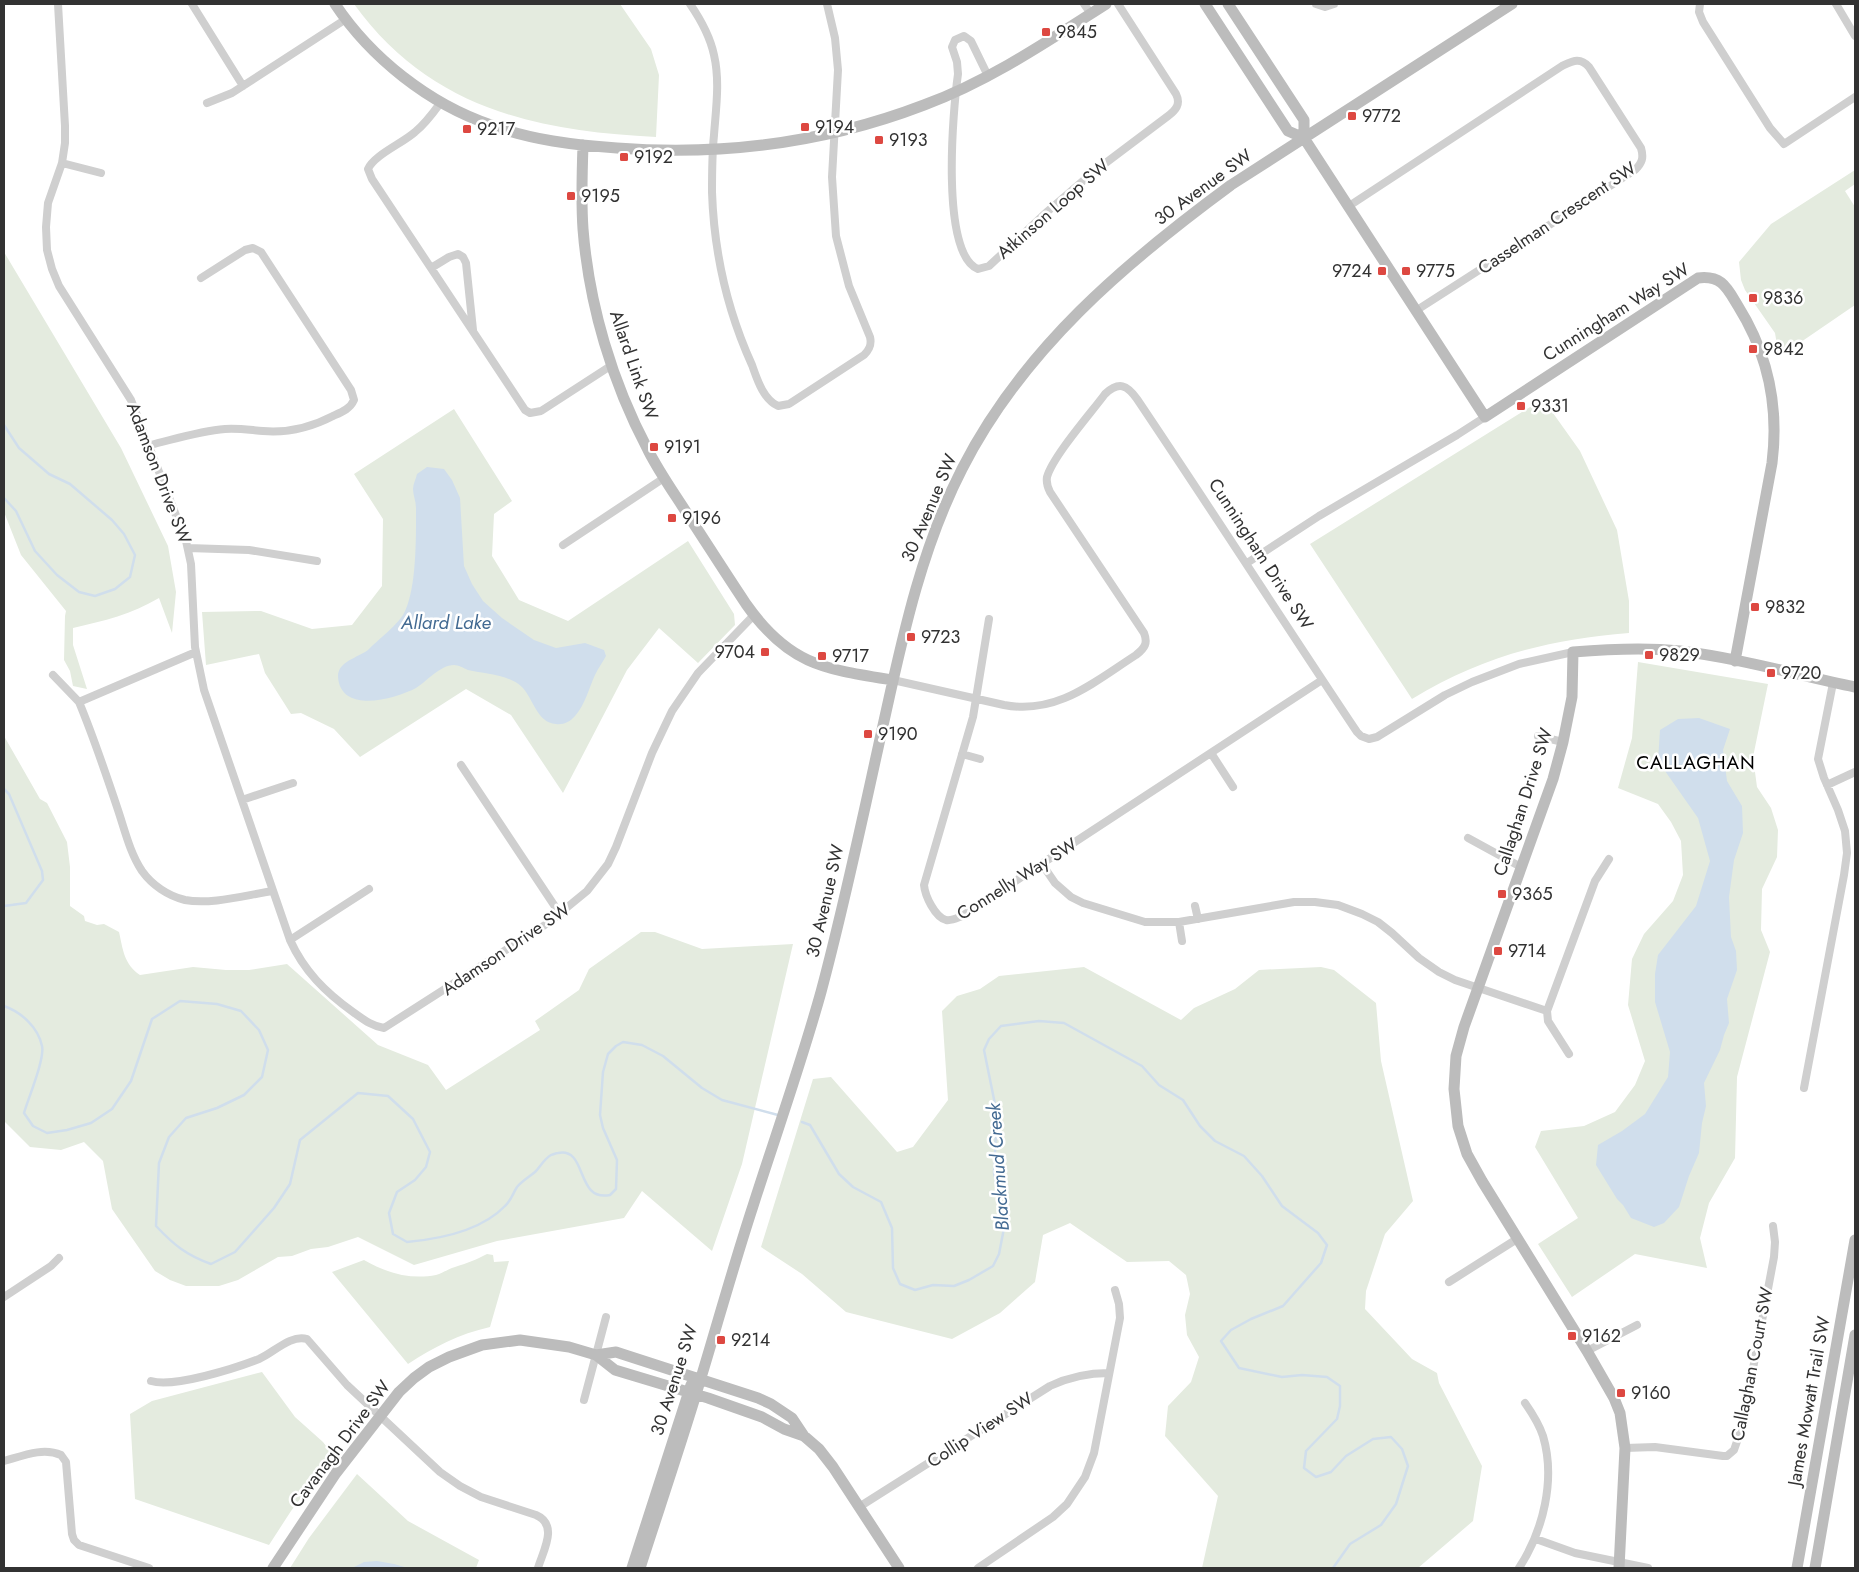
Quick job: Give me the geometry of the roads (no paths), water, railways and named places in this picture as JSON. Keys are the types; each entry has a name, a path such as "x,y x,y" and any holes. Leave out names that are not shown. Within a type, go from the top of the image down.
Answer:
{"street":[{"name":"Adamson Drive SW","path":"58,4 65,126 62,163 52,189 46,215 46,238 52,269 64,295 131,400 150,445 188,548 193,578 196,652 204,690 290,940 302,963 327,992 369,1024 384,1028 492,960 560,914 587,891 608,864 660,736 679,700 698,673 754,615"},
{"path":"192,4 244,86"},
{"path":"335,4 368,45 388,64 441,102 483,122 552,141 650,150 713,150 774,144 834,133 894,116 956,92 988,76 1038,47 1088,9 1106,4"},
{"path":"690,4 707,34 715,57 717,96 712,192 720,264 728,302 747,354 765,393 774,404 781,406 789,404 864,355 871,344 870,337 849,286 836,236 832,191 838,70 835,38 827,4"},
{"name":"Atkinson Loop SW","path":"956,92 951,199 956,229 964,252 970,265 978,269 989,266 1084,179 1177,108 1178,98 1176,94 1118,4"},
{"path":"1205,4 1288,131 1304,138 1485,417"},
{"path":"1228,4 1304,120 1304,138"},
{"path":"1316,4 1325,7 1334,4"},
{"name":"30 Avenue SW","path":"632,1568 770,1158 832,951 893,680 918,581 942,511 975,445 1008,394 1034,359 1094,297 1152,246 1231,185 1512,4"},
{"path":"1700,4 1699,12 1704,22 1770,128 1784,144 1855,97"},
{"path":"1836,4 1855,36"},
{"path":"207,103 244,86 346,19"},
{"path":"956,92 958,67 952,47 953,43 960,37 964,36 971,41 988,76"},
{"name":"Casselman Crescent SW","path":"1349,206 1562,66 1575,60 1580,60 1591,70 1641,148 1643,158 1640,164 1635,170 1417,310"},
{"path":"441,102 420,128 373,161 368,169 372,179 523,408 530,413 544,409 612,365"},
{"name":"Allard Link SW","path":"583,145 582,208 586,255 596,311 612,365 636,426 664,478 754,615 787,648 810,662 832,669 893,680"},
{"path":"62,163 101,173"},
{"path":"150,445 223,429 283,431 298,429 314,425 344,411 350,407 354,400 351,390 261,252 253,248 245,250 201,278"},
{"path":"431,268 452,255 458,254 463,257 466,264 473,332"},
{"name":"Cunningham Way SW","path":"1247,563 1319,516 1457,435 1698,278 1706,277 1718,280 1723,284 1749,324 1768,374 1774,412 1772,464 1735,661"},
{"name":"Cunningham Drive SW","path":"893,680 1018,707 1037,707 1059,701 1078,692 1136,655 1145,646 1144,633 1050,492 1047,484 1050,472 1060,455 1105,394 1112,388 1125,387 1133,393 1247,563 1356,732 1361,736 1369,738 1383,734 1420,710 1472,682 1519,664 1573,652 1656,649 1699,654 1855,687"},
{"path":"563,545 664,478"},
{"path":"188,548 249,550 317,561"},
{"path":"975,698 989,619"},
{"path":"79,702 196,652"},
{"name":"Callaghan Drive SW","path":"1573,652 1572,697 1553,779 1478,987 1456,1056 1455,1111 1462,1141 1474,1167 1614,1398 1623,1427 1625,1448 1619,1565"},
{"path":"53,675 79,702 90,727 131,849 138,865 148,879 166,892 192,901 213,900 273,891"},
{"name":"Connelly Way SW","path":"975,698 973,717 924,885 926,894 938,914 945,920 956,919 1322,680"},
{"path":"1804,1088 1847,853 1842,819 1819,766 1818,752 1833,683"},
{"path":"1538,736 1563,742"},
{"path":"1211,753 1233,787"},
{"path":"962,754 980,759"},
{"path":"461,765 560,914"},
{"path":"1827,784 1855,772"},
{"path":"242,800 293,783"},
{"path":"1468,838 1521,867"},
{"path":"1569,1054 1548,1021 1548,1011 1595,881 1609,859"},
{"path":"1042,864 1061,889 1071,897 1083,903 1146,922 1162,924 1179,922 1294,902 1338,905 1378,922 1419,958 1439,972 1548,1011"},
{"path":"290,940 370,889"},
{"path":"1195,906 1198,919"},
{"path":"1179,922 1182,941"},
{"name":"Callaghan Court SW","path":"1625,1448 1655,1447 1723,1456 1727,1456 1734,1450 1744,1422 1774,1257 1772,1226"},
{"path":"1449,1282 1517,1238"},
{"name":"James Mowatt Trail SW","path":"1797,1568 1855,1240"},
{"path":"4,1297 51,1266 59,1258"},
{"path":"978,1568 1053,1517 1078,1490 1085,1477 1094,1453 1120,1318 1115,1290"},
{"path":"584,1400 606,1318"},
{"path":"1587,1351 1637,1325"},
{"name":"James Mowatt Trail SW","path":"1815,1568 1855,1335"},
{"path":"151,1381 172,1383 231,1368 259,1358 294,1339 303,1338 310,1342 342,1379 440,1472 460,1486 491,1501 544,1519 547,1522 549,1531 538,1568"},
{"name":"Cavanagh Drive SW","path":"273,1568 336,1474 399,1392 430,1367 449,1357 482,1345 520,1340 554,1344 596,1355 616,1352 771,1404 792,1418 804,1436"},
{"name":"Cavanagh Drive SW","path":"596,1355 615,1370 692,1393 762,1417 804,1436"},
{"name":"Collip View SW","path":"860,1507 1050,1386 1078,1376 1092,1373 1109,1373"},
{"name":"30 Avenue SW","path":"640,1568 692,1393"},
{"path":"1519,1568 1536,1539 1546,1498 1547,1462 1543,1437 1525,1402"},
{"path":"804,1436 826,1457 899,1568"},
{"path":"4,1461 45,1451 61,1454 66,1462 72,1534 76,1543 89,1550 150,1568"},
{"path":"1536,1539 1575,1553 1619,1565 1648,1568"}],"water":[{"name":"Allard Lake","path":"427,467 444,469 452,480 460,498 464,566 472,584 483,601 502,618 534,640 556,648 585,643 604,650 606,656 596,672 584,702 569,721 556,724 544,719 522,687 510,679 468,670 456,665 438,671 408,692 385,699 362,700 352,698 344,692 339,683 339,670 347,662 368,650 400,619 408,605 416,548 416,503 413,487 417,474"},
{"path":"1699,718 1730,729 1723,750 1727,781 1742,806 1743,833 1734,860 1729,897 1731,937 1736,951 1737,970 1727,999 1729,1023 1720,1050 1704,1083 1706,1106 1699,1153 1679,1207 1664,1223 1654,1227 1631,1218 1596,1165 1598,1145 1622,1131 1645,1114 1668,1077 1670,1052 1655,1002 1655,974 1658,955 1696,906 1710,861 1698,818 1658,761 1660,730 1678,719"},
{"path":"377,1561 408,1568 352,1568 364,1562"}],"waterway":[{"name":"Blackmud Creek","path":"4,425 19,448 49,474 70,484 112,520 124,534 135,555 130,577 115,589 95,596 79,592 57,575 35,551 16,511 4,498"},
{"name":"Blackmud Creek","path":"4,789 9,794 42,871 43,880 26,903 4,906"},
{"name":"Blackmud Creek","path":"4,1006 17,1012 28,1021 40,1039 42,1046 41,1060 24,1113 33,1126 47,1133 67,1130 91,1123 112,1109 131,1081 152,1019 180,1001 217,1004 241,1011 259,1030 268,1050 262,1077 244,1095 217,1108 186,1118 169,1137 159,1163 156,1226 181,1249 211,1264 235,1252 274,1208 290,1184 300,1140 358,1093 388,1096 413,1119 430,1152 426,1167 415,1180 397,1192 389,1213 393,1234 407,1242 446,1236 484,1222 507,1204 517,1187 535,1172 546,1159 557,1153 567,1153 574,1158 591,1191 599,1195 610,1195 616,1189 617,1160 603,1128 600,1115 603,1072 608,1054 623,1042 642,1045 663,1056 702,1088 722,1100 778,1115"},
{"name":"Blackmud Creek","path":"802,1122 810,1125 839,1174 853,1187 881,1202 892,1228 893,1268 900,1284 915,1290 933,1285 954,1286 969,1280 993,1266 999,1254 1005,1223 994,1173 997,1114 984,1050 989,1039 1001,1026 1039,1021 1064,1023 1142,1066 1159,1085 1183,1100 1200,1126 1215,1141 1244,1156 1262,1176 1282,1206 1318,1233 1327,1245 1321,1263 1283,1306 1251,1319 1231,1330 1221,1341 1239,1368 1282,1377 1302,1375 1327,1377 1340,1386 1340,1406 1337,1419 1306,1451 1304,1468 1316,1477 1331,1472 1346,1456 1373,1439 1391,1437 1402,1449 1408,1466 1396,1504 1381,1525 1350,1544 1333,1568"}],"place":[{"name":"9845","path":"1046,32"},
{"name":"9772","path":"1352,116"},
{"name":"9194","path":"805,127"},
{"name":"9217","path":"467,129"},
{"name":"9193","path":"879,140"},
{"name":"9192","path":"624,157"},
{"name":"9195","path":"571,196"},
{"name":"9724","path":"1382,271"},
{"name":"9775","path":"1406,271"},
{"name":"9836","path":"1753,298"},
{"name":"9842","path":"1753,349"},
{"name":"9331","path":"1521,406"},
{"name":"9191","path":"654,447"},
{"name":"9196","path":"672,518"},
{"name":"9832","path":"1755,607"},
{"name":"9723","path":"911,637"},
{"name":"9704","path":"765,652"},
{"name":"9829","path":"1649,655"},
{"name":"9717","path":"822,656"},
{"name":"9720","path":"1771,673"},
{"name":"9190","path":"868,734"},
{"name":"9365","path":"1502,894"},
{"name":"9714","path":"1498,951"},
{"name":"9162","path":"1572,1336"},
{"name":"9214","path":"721,1340"},
{"name":"9160","path":"1621,1393"}],"district":[{"name":"CALLAGHAN","path":"1696,762"}]}
